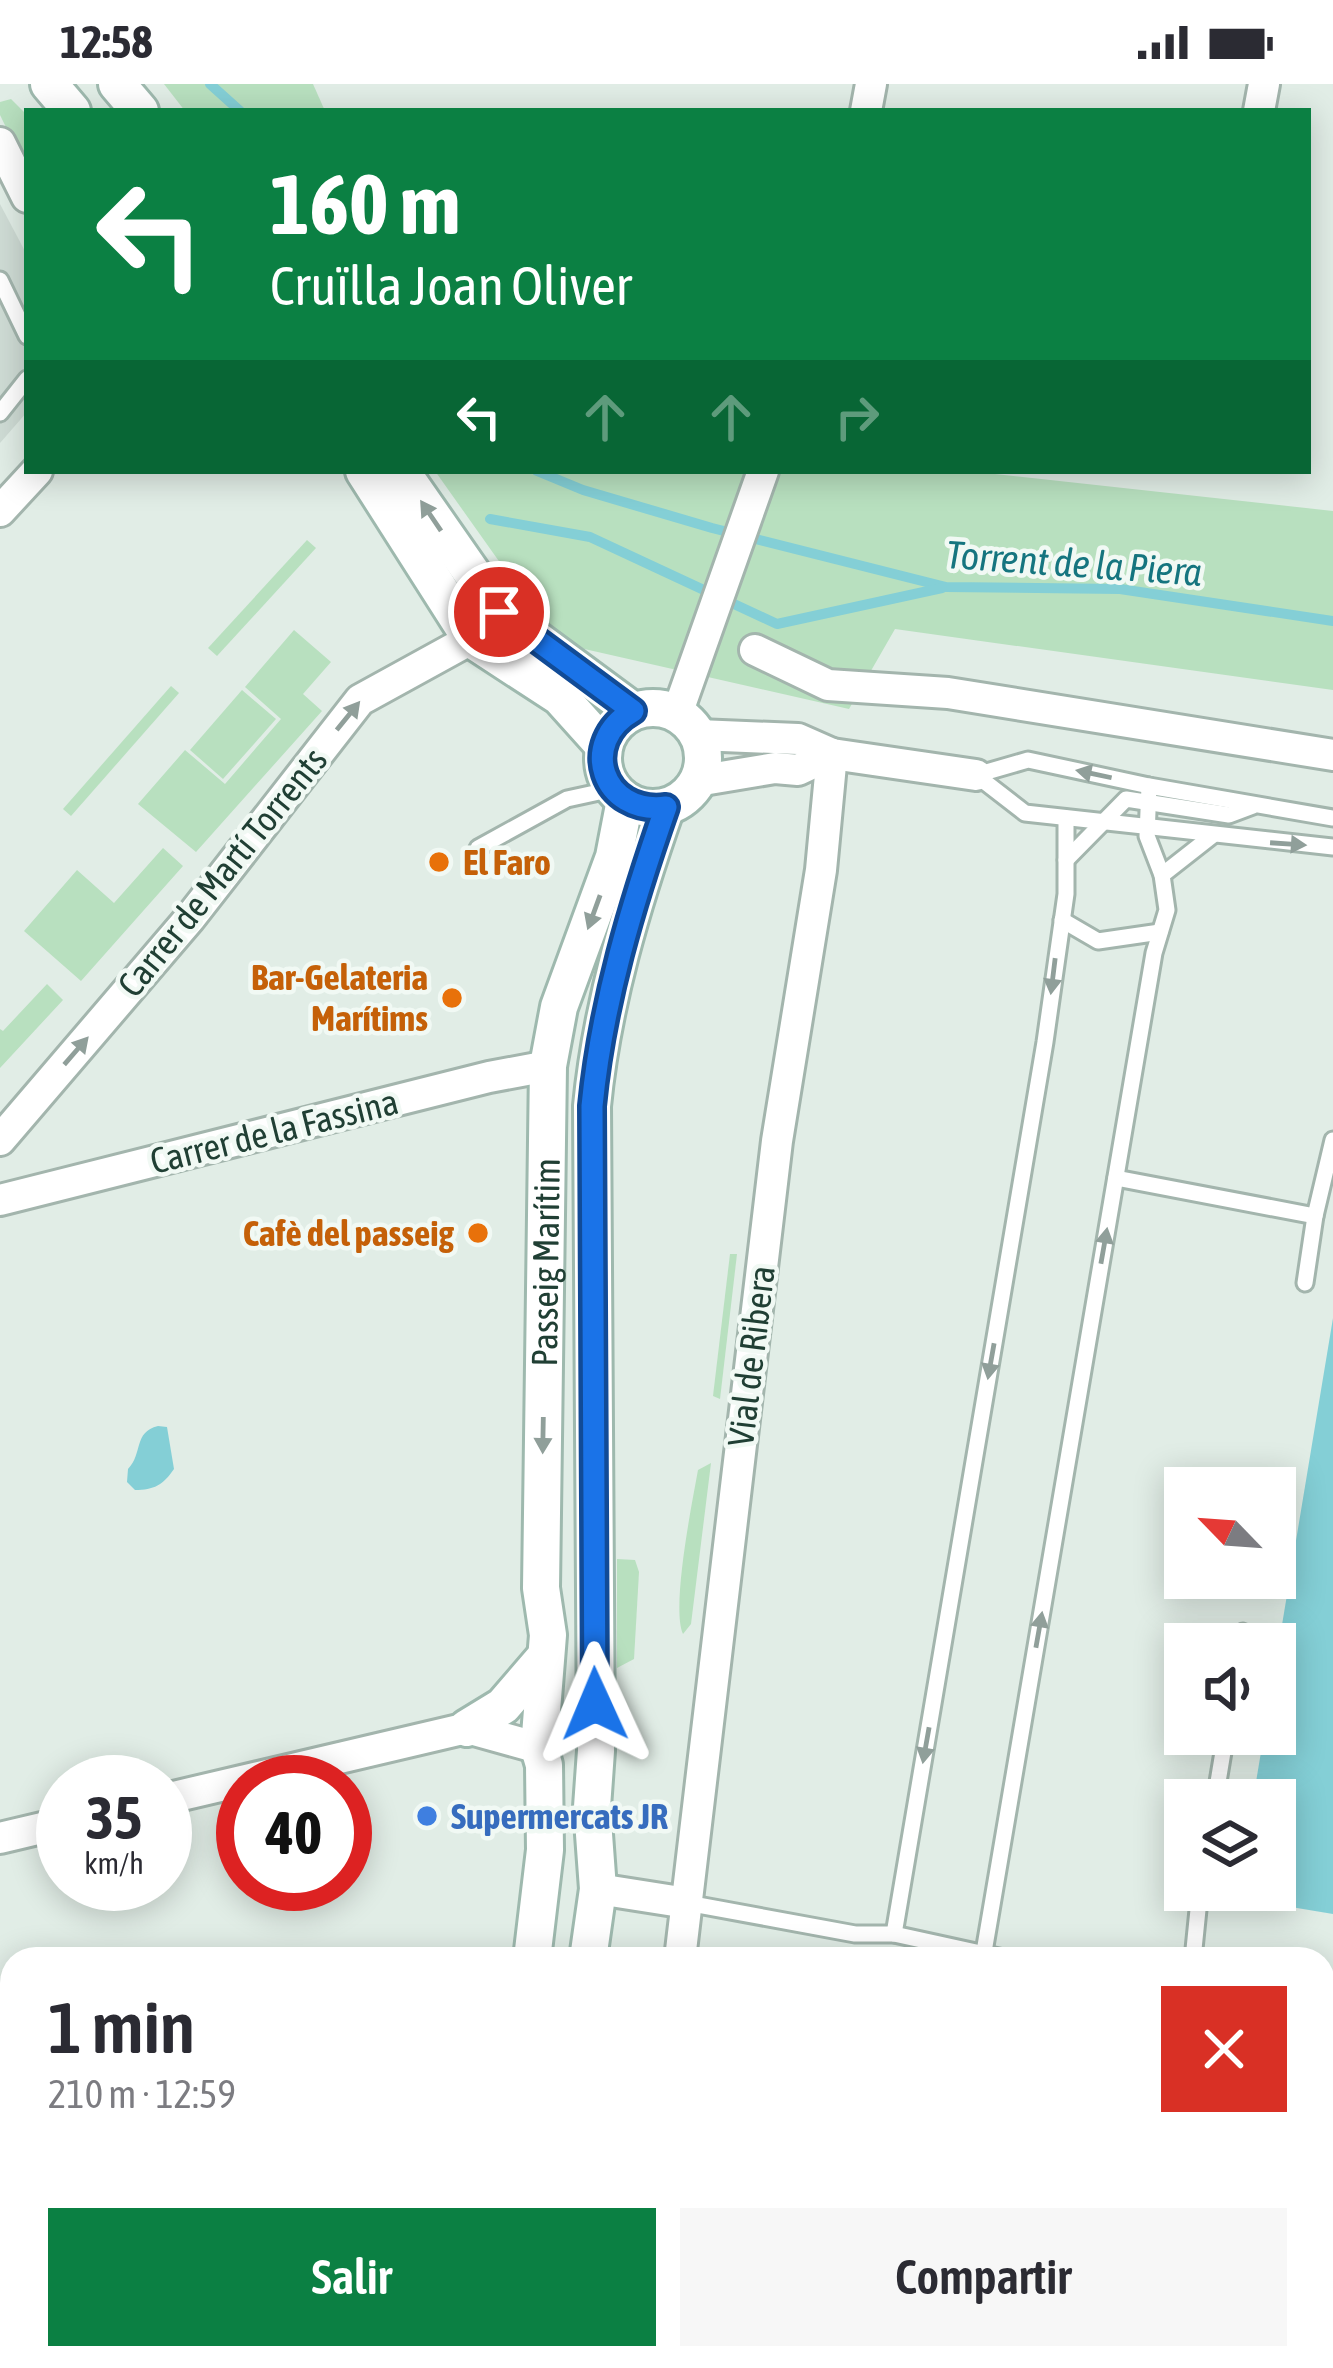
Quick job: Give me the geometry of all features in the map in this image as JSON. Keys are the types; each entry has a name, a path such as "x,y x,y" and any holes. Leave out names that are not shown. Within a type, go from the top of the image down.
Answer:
{"street":[{"path":"49,84 69,108"},
{"path":"117,84 137,108"},
{"path":"0,143 24,191"},
{"path":"0,511 34,474"},
{"path":"366,474 471,639 560,697 604,746"},
{"path":"403,474 499,612 633,711"},
{"path":"762,474 706,636 688,724 703,755 698,781 666,807 647,808 619,795 604,772 604,746 616,723 633,711 651,707 688,724 799,739 832,754 976,775"},
{"name":"Carrer de Martí Torrents","path":"0,1140 190,918 360,700 471,639"},
{"path":"755,650 828,685 948,693 1333,755"},
{"path":"698,781 775,768 798,770 832,754"},
{"name":"Vial de Ribera","path":"682,1947 774,1164 820,870 832,754"},
{"name":"Passeig Marítim","path":"533,1947 545,1850 542,1749 548,1635 541,1588 548,1066 559,1007 614,857 619,795"},
{"name":"Passeig Marítim","path":"589,1947 598,1889 592,1807 592,1106 599,1040 645,866 666,807"},
{"name":"Carrer de la Fassina","path":"0,1200 548,1066"},
{"path":"192,1793 466,1728 503,1706 546,1656"},
{"path":"466,1728 542,1749 556,1776 566,1778 578,1777 595,1751"},
{"path":"0,1838 36,1829"},
{"path":"598,1889 687,1904"}],"lane":[{"path":"0,280 24,330"},
{"path":"0,413 24,383"},
{"path":"976,775 1028,760 1229,815 1256,804 1333,818"},
{"path":"976,775 1024,813 1333,847"},
{"path":"1066,860 1126,799 1149,794"},
{"path":"985,1947 1116,1178 1167,910 1162,875 1147,836 1149,794"},
{"path":"478,848 567,799 619,795"},
{"path":"895,1934 1046,1042 1062,920 1066,818"},
{"path":"1162,875 1213,835"},
{"path":"1062,920 1098,940 1160,932"},
{"path":"1305,1283 1333,1140"},
{"path":"1116,1178 1315,1216"},
{"path":"687,1904 959,1947"},
{"path":"1194,1947 1198,1911"}],"shaded area":[{"path":"0,204 24,249 24,415 0,443"}],"green space":[{"path":"164,84 313,84 324,108 183,108"},
{"path":"11,99 24,112 24,164 0,115 0,102"},
{"path":"437,474 994,474 1333,511 1333,690 895,629 849,709 580,648 547,629"},
{"path":"307,540 316,548 217,656 208,648"},
{"path":"294,630 331,662 303,694 322,711 196,852 138,804 185,750 225,784 281,719 245,687"},
{"path":"171,686 179,693 71,816 63,809"},
{"path":"242,690 276,719 223,779 190,750"},
{"path":"163,848 183,866 81,981 24,931 77,870 114,903"},
{"path":"47,984 63,1000 0,1068 0,1029"},
{"path":"730,1254 737,1254 720,1399 713,1396"},
{"path":"711,1463 691,1624 683,1634 679,1602 687,1530 698,1470"},
{"path":"617,1559 635,1560 639,1572 634,1659 617,1668"}],"water":[{"path":"1333,1318 1333,1914 1296,1908 1296,1779 1256,1779 1260,1755 1296,1755 1296,1623 1282,1623 1286,1599 1296,1599 1296,1541"},
{"path":"158,1426 167,1427 174,1469 158,1486 135,1490 127,1482 128,1469 141,1438"}],"waterway":[{"name":"Torrent de la Piera","path":"210,84 237,108"},
{"name":"Torrent de la Piera","path":"544,474 712,528 946,587 1120,589 1333,621"},
{"path":"490,519 590,537 777,624 942,588"}],"place":[{"name":"El Faro","path":"439,862"},
{"name":"Bar-Gelateria Marítims","path":"452,998"},
{"name":"Cafè del passeig","path":"478,1233"},
{"name":"Supermercats JR","path":"427,1816"}],"route":[{"path":"499,612 633,711 610,731 602,757 604,772 613,789 629,802 666,807 606,1009 592,1106 595,1704"}]}
